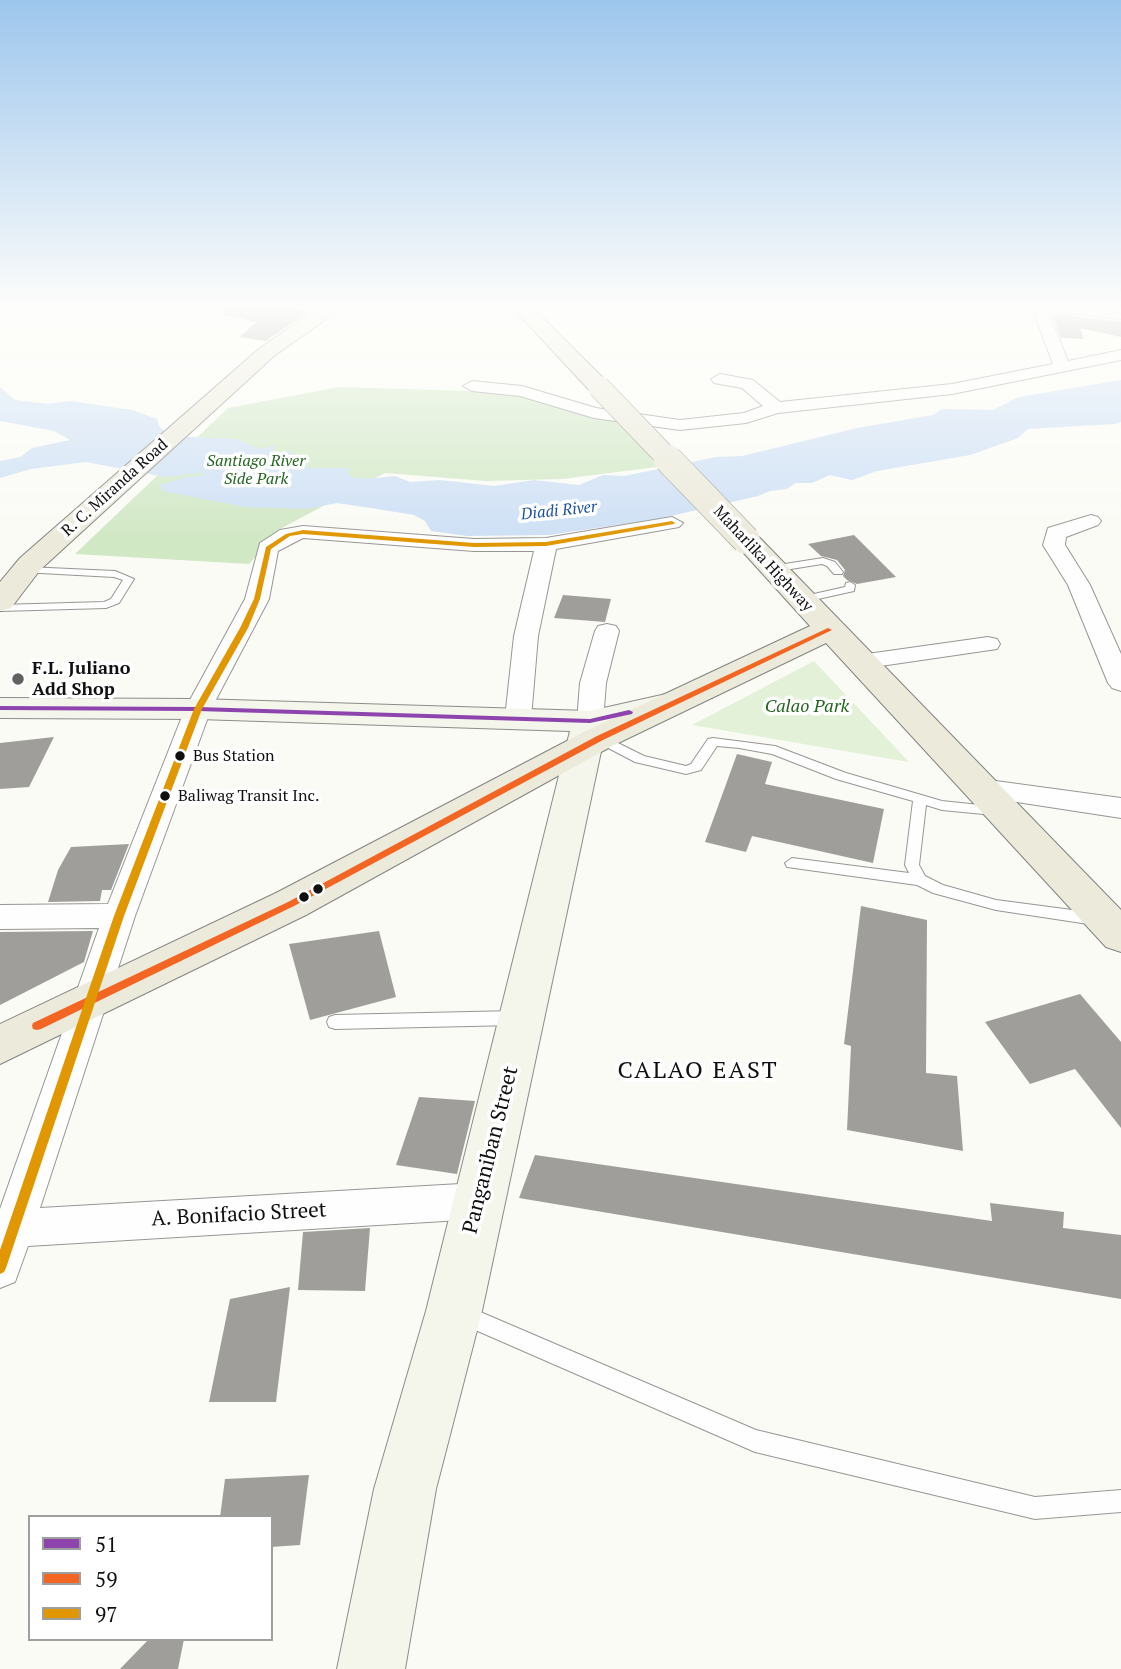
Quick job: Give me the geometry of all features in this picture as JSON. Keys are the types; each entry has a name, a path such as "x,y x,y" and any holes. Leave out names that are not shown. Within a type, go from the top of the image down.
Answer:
{"main road":[{"name":"R. C. Miranda Road","path":"0,601 28,567 233,383"},
{"name":"Maharlika Highway","path":"595,383 1113,928"},
{"path":"0,1045 93,997 291,904 591,736 676,702 828,630"}],"street":[{"path":"741,383 747,384 776,408"},
{"path":"472,386 522,391 594,413 664,424 746,418 776,408 941,391 984,383"},
{"path":"1091,521 1056,533 1054,545 1079,585 1121,682"},
{"path":"0,1268 8,1228 93,997 119,916 198,709 244,628 257,599 268,548 288,535 303,533 449,544 546,544 671,523"},
{"path":"517,718 526,636 546,544"},
{"name":"Panganiban Street","path":"371,1669 405,1489 454,1311 478,1201 591,736 593,683 607,631"},
{"path":"860,662 988,644"},
{"path":"0,708 198,709 517,718 591,736"},
{"path":"992,799 1121,808"},
{"path":"0,917 119,916"},
{"name":"A. Bonifacio Street","path":"8,1228 478,1201"}],"lane":[{"path":"772,569 823,561 831,564 838,572"},
{"path":"0,608 106,605 115,601 129,579 116,574 28,567"},
{"path":"800,600 850,589 850,585"},
{"path":"591,736 640,759 686,770 696,767 713,742 763,748 942,805 992,799"},
{"path":"920,799 912,865 920,880"},
{"path":"792,863 920,880 938,889 996,905 1113,928"},
{"path":"335,1022 524,1018"},
{"path":"454,1311 755,1441 1035,1508 1121,1501"}],"green space":[{"name":"Santiago River Side Park","path":"339,387 532,393 624,417 657,467 562,479 486,481 385,473 280,529 249,564 75,554 228,408"},
{"name":"Calao Park","path":"814,661 909,762 692,725"}],"water":[{"name":"Diadi River","path":"1104,383 1121,383 1121,422 1028,429 1018,438 970,455 877,471 852,480 830,475 812,483 795,483 787,489 658,519 549,535 467,536 431,531 425,521 414,515 371,508 337,503 306,509 245,507 162,491 160,485 186,477 207,475 199,473 165,477 86,462 31,469 0,478 0,461 20,457 32,448 70,440 54,431 0,421 0,387 15,400 48,404 70,401 132,410 157,419 159,426 169,436 237,439 260,449 276,445 271,453 287,451 297,455 308,468 348,468 350,477 367,479 395,476 410,482 440,480 494,486 534,480 579,485 603,475 624,476 716,457 742,456 857,428 933,415 942,409 993,410 1019,397"}],"building":[{"path":"854,535 896,577 857,584 843,576 845,570 837,560 821,556 808,544"},
{"path":"563,595 611,599 605,622 554,618"},
{"path":"54,737 29,787 0,789 0,743"},
{"path":"737,754 772,762 765,784 884,809 873,863 752,836 746,852 705,842"},
{"path":"129,844 111,890 102,890 100,901 48,902 58,870 71,847"},
{"path":"861,906 927,920 926,1073 957,1076 963,1151 847,1130 851,1046 844,1044"},
{"path":"93,931 84,962 0,1005 0,932"},
{"path":"379,931 396,997 310,1020 289,944"},
{"path":"1080,994 1121,1042 1121,1128 1075,1069 1030,1084 985,1022"},
{"path":"419,1097 475,1101 457,1174 396,1165"},
{"path":"535,1155 992,1221 990,1203 1064,1212 1063,1228 1121,1235 1121,1299 519,1198"},
{"path":"370,1228 365,1291 298,1290 303,1232"},
{"path":"290,1287 276,1402 209,1402 230,1299"},
{"path":"309,1475 300,1545 273,1547 273,1515 220,1515 225,1479"},
{"path":"147,1641 184,1641 178,1669 120,1669"}],"transit line":[{"name":"97","path":"0,1268 119,916 198,709 244,628 257,599 268,548 288,535 303,532 474,545 546,544 672,523"},
{"name":"59","path":"37,1026 291,904 600,738 828,630"},
{"name":"51","path":"0,708 198,709 590,721 629,712"}],"place":[{"name":"F.L. Juliano Add Shop","path":"18,679"},
{"name":"Bus Station","path":"180,756"},
{"name":"Baliwag Transit Inc.","path":"165,796"}],"district":[{"name":"CALAO EAST","path":"698,1071"}]}
